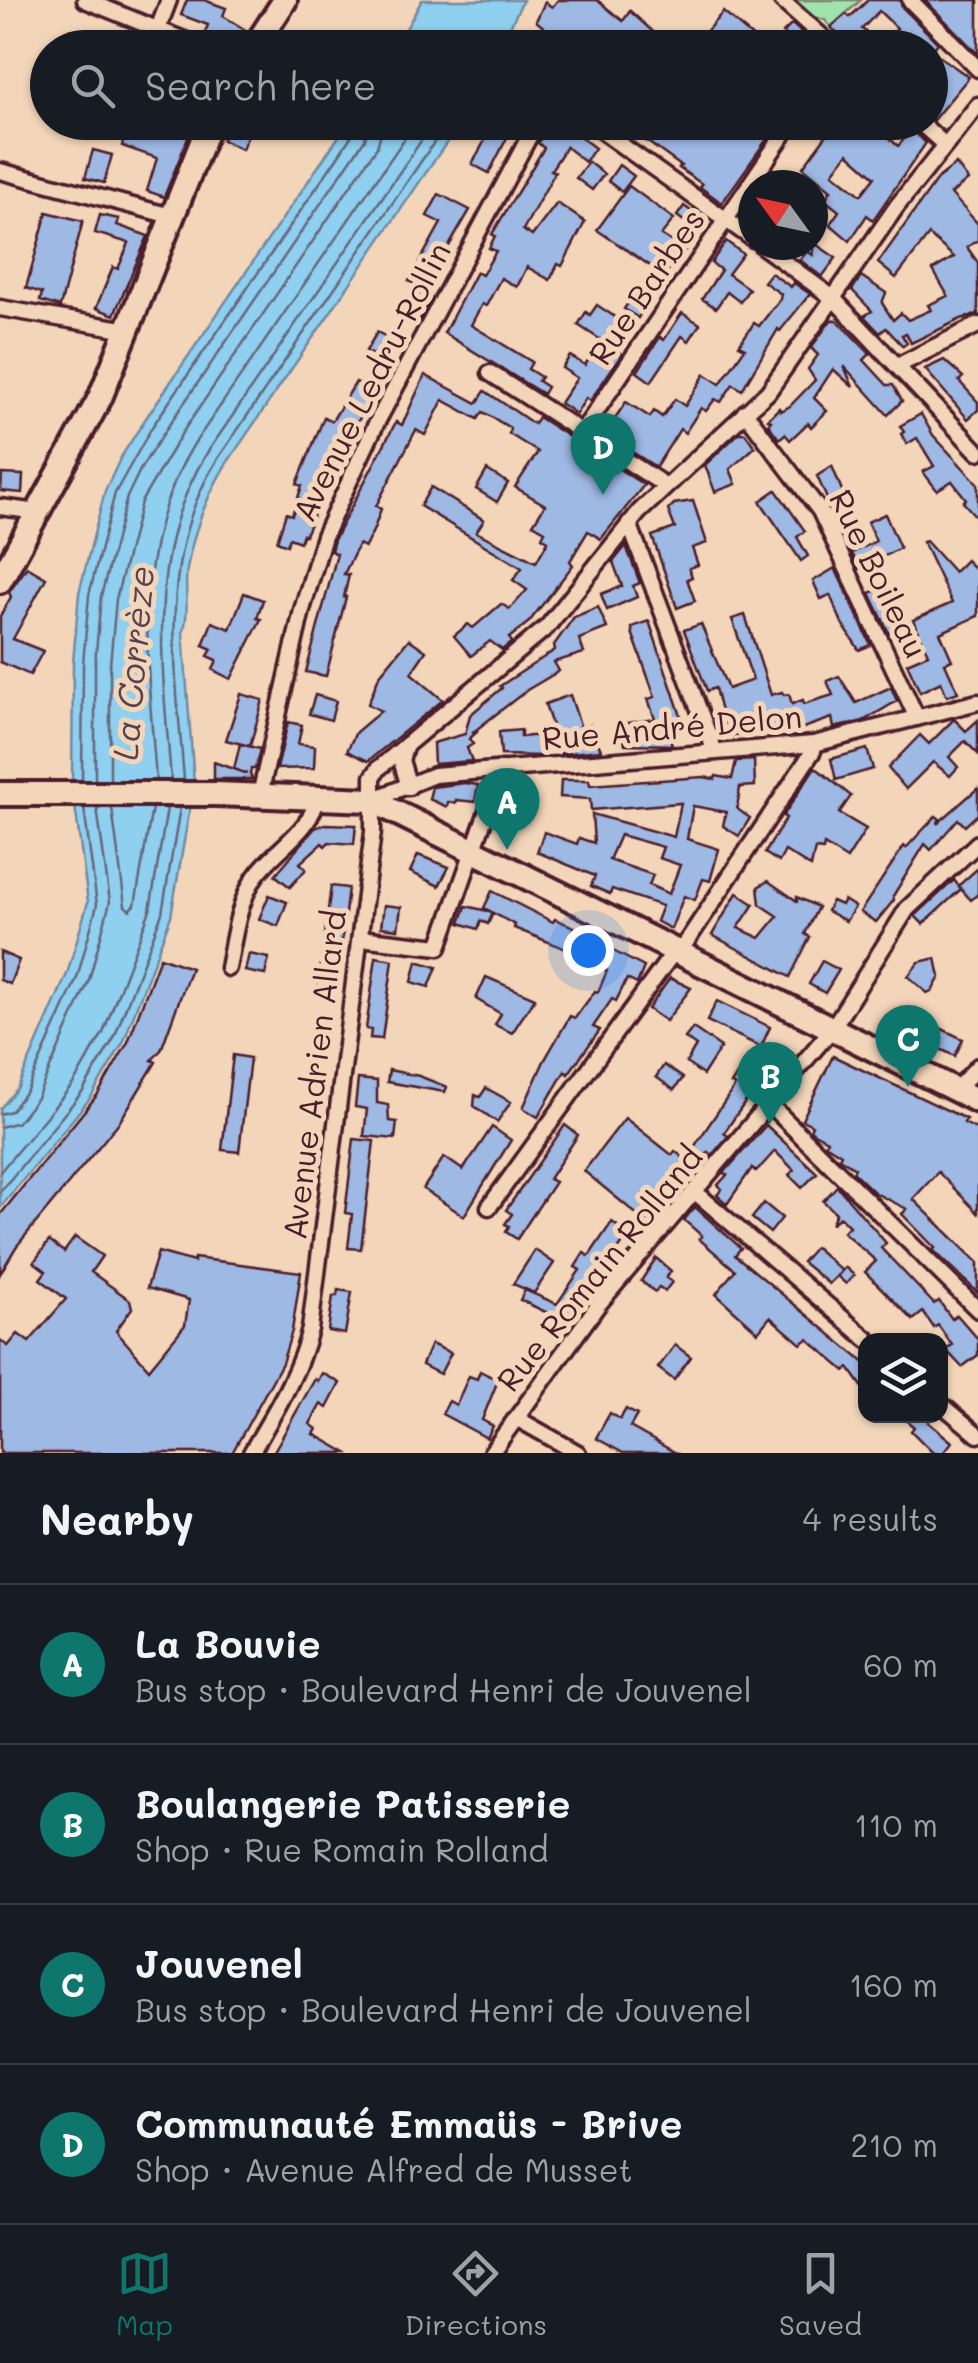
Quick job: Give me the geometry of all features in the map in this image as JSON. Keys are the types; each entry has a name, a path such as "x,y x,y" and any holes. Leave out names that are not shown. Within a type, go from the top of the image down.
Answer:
{"main road":[{"path":"266,30 285,0"},
{"path":"0,581 100,398 203,140"},
{"path":"0,794 215,794 372,800 978,1101"}],"street":[{"path":"85,0 158,29 169,0"},
{"path":"781,0 815,30"},
{"path":"910,0 940,30"},
{"path":"948,39 978,69"},
{"path":"948,139 978,105"},
{"name":"Avenue Ledru-Rollin","path":"260,796 302,610 324,536 376,424 526,140"},
{"path":"615,140 738,228"},
{"name":"Rue Barbes","path":"582,432 780,140"},
{"path":"939,140 944,144"},
{"path":"372,800 373,777 379,768 547,627 630,523 778,380 947,140"},
{"path":"0,171 171,216"},
{"path":"781,260 833,298 978,452"},
{"path":"0,308 128,330"},
{"path":"897,366 978,324"},
{"path":"490,373 666,486"},
{"name":"Rue Boileau","path":"745,412 820,511 917,718"},
{"path":"0,507 38,512"},
{"path":"630,523 714,752"},
{"name":"Rue André Delon","path":"372,800 434,775 814,744 978,702"},
{"path":"490,1207 676,952 792,784 814,744"},
{"path":"407,745 401,760 408,787"},
{"path":"360,938 439,946 502,770"},
{"path":"228,968 250,886 257,873 315,812 317,797"},
{"name":"Avenue Adrien Allard","path":"251,1453 304,1356 312,1319 373,832 372,800"},
{"name":"Rue Romain Rolland","path":"492,1453 598,1305 832,1029 907,909 978,843"},
{"path":"956,1090 977,1069"},
{"path":"770,1105 978,1310"},
{"path":"694,1192 860,1333"},
{"path":"948,1409 978,1434"},
{"path":"516,1418 578,1453"}],"green space":[{"path":"789,0 861,0 831,27 825,20 804,14"}],"water":[{"path":"422,0 523,0 508,30 405,30"},
{"name":"La Corrèze","path":"336,140 448,140 225,466 206,503 186,577 183,632 194,784 171,916 123,1043 91,1097 0,1208 0,1109 18,1087 67,974 88,902 72,783 73,663 79,593 105,491 146,418"}],"building":[{"path":"187,0 204,0 226,8 223,16 245,30 206,30 208,25 181,15"},
{"path":"558,0 597,0 623,21 630,11 651,30 547,30 536,21 545,2 552,7"},
{"path":"868,0 900,0 925,30 895,30 879,11 863,30 834,30 831,27 846,14 850,17"},
{"path":"925,0 978,0 978,54 971,47"},
{"path":"723,12 744,30 708,30"},
{"path":"948,62 969,77 948,102"},
{"path":"124,140 187,140 164,197 147,191 157,158 122,146"},
{"path":"222,140 246,140 242,149"},
{"path":"485,140 506,140 489,173 472,164"},
{"path":"584,140 595,148 585,162 566,147 523,230 532,236 557,203 585,222 562,266 558,264 550,280 527,267 517,287 501,278 471,325 532,362 528,369 541,377 538,381 547,387 543,394 444,333 476,272 482,275 496,251 489,248 495,236 492,234 544,148 538,143"},
{"path":"645,140 766,140 745,170 738,170 738,180 722,203"},
{"path":"823,140 891,140 898,146 903,140 926,143 873,220 867,215 850,241 830,224 839,211 828,202 828,170 803,167","holes":["848,153 875,177 861,195 833,173"]},
{"path":"93,150 112,155 104,183 85,178"},
{"path":"588,162 604,174 592,190 576,178"},
{"path":"956,164 968,180 951,194 978,224 978,240 967,247 978,263 978,314 911,343 906,333 902,335 907,343 903,346 886,328 880,333 864,316 872,311 852,290 861,276 886,293 882,303 893,320 901,313 908,320 931,310 928,305 948,296 933,270 954,257 929,235 896,278 878,263 938,178"},
{"path":"619,165 634,176 622,192 608,181"},
{"path":"629,186 674,219 661,235 685,250 664,275 597,230"},
{"path":"439,194 470,210 424,289 409,281 441,223 427,216"},
{"path":"684,206 708,223 700,233 677,216"},
{"path":"47,212 83,221 60,307 40,301 42,293 26,288"},
{"path":"100,215 119,219 117,225 148,236 114,315 96,308 113,267 118,269 129,243 95,233"},
{"path":"726,241 738,250 738,260 728,274 749,289 740,302 727,292 716,308 702,299 721,270 711,263"},
{"path":"828,252 836,258 822,277 800,260 828,260"},
{"path":"771,273 810,294 778,329 742,390 733,384 721,402 715,399 706,411 701,408 685,433 680,429 656,467 629,450 634,443 609,427 626,402 650,417 654,411 662,417 675,399 685,406 705,374 720,384 745,348 739,345 754,323 759,326 780,299 781,294 764,282"},
{"path":"640,285 652,293 638,318 624,309"},
{"path":"415,289 431,298 416,326 404,318"},
{"path":"597,305 624,323 609,345 622,354 590,401 586,398 576,414 560,403 577,378 562,368 570,356 585,365 601,340 578,325 586,312 590,315"},
{"path":"682,313 700,324 689,341 682,336 651,382 637,372"},
{"path":"831,320 837,320 870,354 864,360 887,385 893,385 902,401 888,415 844,366 853,387 833,369 814,398 827,411 790,440 785,434 779,439 768,419 779,408 781,411 790,406 815,380 808,369 818,355 811,348"},
{"path":"377,332 396,342 385,361 366,351"},
{"path":"944,360 963,377 959,381 978,402 978,410 968,419 925,369"},
{"path":"425,375 477,403 485,391 534,424 538,417 644,485 601,539 588,531 570,561 573,565 529,622 509,638 512,642 502,650 490,641 471,656 454,636 468,624 473,628 501,604 510,609 527,590 513,580 522,568 420,506 431,487 484,520 476,532 536,562 548,541 542,537 545,531 533,524 545,505 515,487 538,452 483,412 478,419 443,400 425,435 416,430 376,506 381,509 365,547 359,544 344,574 349,575 346,597 326,676 306,672 337,554 331,551 334,540 396,422 402,425"},
{"path":"356,382 375,393 352,431 346,428 334,447 323,473 330,477 305,535 300,542 289,538 287,545 277,541 286,513 292,515 302,486 297,484 324,417 332,421"},
{"path":"921,414 933,435 978,484 978,519 952,481 937,490 923,472 934,466 917,438 907,444 901,434 904,432 900,426"},
{"path":"739,433 745,433 755,447 730,469 736,484 715,492 705,465"},
{"path":"832,466 856,525 841,531 817,476"},
{"path":"487,470 508,483 497,502 476,489"},
{"path":"2,474 23,475 22,493 1,491"},
{"path":"776,490 805,531 797,537 808,556 801,561 760,501"},
{"path":"693,501 707,543 692,548 698,565 689,568 692,577 687,579 695,601 677,608 652,536 675,528 668,510 674,504"},
{"path":"885,514 900,548 859,569 852,553 876,541 867,522"},
{"path":"923,542 954,572 966,560 978,572 978,616 940,633 952,660 945,663 958,692 947,696 941,682 920,692 907,663 928,654 913,620 952,603"},
{"path":"626,546 640,583 633,586 637,597 607,610 601,594 622,586 613,562"},
{"path":"27,567 46,578 13,639 43,651 30,675 0,662 0,616 11,597 9,592"},
{"path":"835,568 871,645 859,650 830,595 821,599 813,581"},
{"path":"884,587 902,626 889,633 870,593"},
{"path":"244,593 263,600 257,618 261,619 231,679 213,670 217,660 208,656 212,649 203,645 212,622 230,629"},
{"path":"598,607 607,628 579,639 584,653 554,662 559,671 527,690 472,733 478,731 469,739 473,744 467,748 472,761 434,764 433,743 465,734 470,715 500,686 555,650 554,645 574,617"},
{"path":"745,615 771,695 782,692 789,694 792,704 803,700 804,704 833,695 827,681 839,676 856,703 891,687 897,701 863,721 834,728 832,718 800,729 799,725 778,732 776,728 727,736 715,688 707,691 684,630 701,624 728,689 753,680 732,619"},
{"path":"649,621 682,719 666,724 672,745 625,744 620,724 655,719 648,699 655,697 632,632 632,627"},
{"path":"409,639 426,651 411,673 443,700 368,761 347,751 356,732 381,711 368,704 379,676"},
{"path":"241,694 263,700 250,746 226,740"},
{"path":"315,695 336,701 331,720 309,714"},
{"path":"570,695 581,728 590,725 601,750 561,754 545,704"},
{"path":"954,719 966,731 978,720 978,754 965,741 949,757 958,767 950,776 933,762 906,789 888,768 920,735 929,744"},
{"path":"288,722 302,725 298,744 315,746 314,768 277,769"},
{"path":"521,730 521,737 541,735 542,756 501,755 499,732"},
{"path":"240,744 260,749 255,769 251,769 253,779 214,779 214,762 247,774 234,769"},
{"path":"867,749 873,769 836,780 831,759"},
{"path":"754,760 755,786 740,787 737,809 750,818 739,836 723,826 726,812 693,806 687,839 719,849 710,881 703,879 695,900 684,896 671,929 656,921 662,906 591,886 595,876 537,852 544,832 577,844 579,838 594,843 592,814 674,837 681,803 591,810 590,799 560,797 561,780 589,780 590,785 716,776 732,779 736,761","holes":["620,835 663,847 659,858 680,865 669,894 649,885 653,875 609,860"]},
{"path":"815,767 851,796 839,813 866,829 847,859 824,845 823,850 815,849 811,867 785,851 779,862 765,853 786,818 783,816"},
{"path":"478,785 475,802 456,800 448,802 447,807 429,799 432,787"},
{"path":"978,788 978,814 965,826 958,819 931,850 925,844 894,900 876,922 860,912 904,846 936,816 940,819 937,824"},
{"path":"325,824 356,825 354,844 322,843 300,863 306,869 290,887 275,875 315,828"},
{"path":"418,855 449,867 439,886 410,872"},
{"path":"978,868 978,894 971,900 958,886"},
{"path":"954,880 961,889 923,924 915,916"},
{"path":"768,881 797,901 797,897 818,907 805,934 810,937 790,977 712,935 737,893 754,904 738,928 760,938 778,916 760,904 758,887"},
{"path":"331,886 348,888 336,990 318,987"},
{"path":"492,891 553,922 555,919 574,927 573,930 644,967 637,984 627,979 616,1001 612,999 593,1027 600,1030 568,1074 565,1071 538,1117 523,1108 544,1061 570,1016 575,1018 598,992 607,971 570,954 571,951 514,928 515,925 493,913 488,924 481,921 478,929 460,923 466,906 492,912 484,908"},
{"path":"269,895 287,902 278,926 259,919"},
{"path":"844,900 855,907 846,921 827,911 832,901 841,905"},
{"path":"384,905 401,907 398,929 381,927"},
{"path":"0,952 19,960 10,984 0,980"},
{"path":"249,954 269,958 265,975 245,971"},
{"path":"160,957 191,968 161,1050 152,1060 156,1062 120,1121 16,1247 0,1274 0,1215 98,1094 128,1042"},
{"path":"376,957 393,960 382,1039 370,1038 371,1030 366,1029"},
{"path":"936,958 940,977 927,993 908,976 919,962"},
{"path":"417,961 437,967 429,987 412,982"},
{"path":"822,961 839,970 825,993 809,984"},
{"path":"486,977 535,998 512,1033 495,1025 501,1014 476,999"},
{"path":"670,978 691,988 666,1021 648,1009"},
{"path":"717,1001 770,1027 761,1047 707,1021"},
{"path":"936,1026 963,1039 955,1056 927,1043"},
{"path":"693,1028 721,1047 703,1075 686,1063 696,1046 685,1038"},
{"path":"233,1055 250,1058 239,1152 222,1150"},
{"path":"833,1056 966,1119 964,1123 978,1130 978,1213 938,1172 913,1199 978,1263 978,1293 902,1214 907,1209 875,1193 853,1172 855,1168 839,1158 841,1154 825,1144 827,1140 810,1130 812,1125 802,1120"},
{"path":"744,1063 765,1077 754,1096 738,1087 748,1098 724,1133 728,1136 712,1155 708,1152 704,1157 692,1150 735,1086 731,1084"},
{"path":"664,1065 683,1078 674,1090 656,1077"},
{"path":"389,1070 447,1087 445,1092 387,1082"},
{"path":"358,1079 377,1081 377,1103 388,1105 389,1121 397,1122 395,1139 364,1136 367,1109 355,1107"},
{"path":"486,1088 511,1102 497,1122 474,1106 475,1095 480,1097"},
{"path":"625,1118 672,1155 675,1151 691,1164 646,1222 584,1171"},
{"path":"565,1125 578,1135 549,1179 555,1182 517,1239 506,1232 509,1226 505,1224 512,1214 506,1210"},
{"path":"766,1125 817,1173 802,1188 789,1175 794,1170 775,1151 756,1172 752,1168 727,1204 717,1195 722,1189 718,1185"},
{"path":"492,1127 511,1140 464,1216 423,1189 444,1157 463,1170"},
{"path":"354,1139 374,1141 361,1249 348,1248 352,1214 345,1213"},
{"path":"837,1186 886,1243 881,1248 934,1304 939,1301 952,1319 957,1315 978,1339 978,1355 962,1367 948,1352 952,1345 948,1333 938,1325 934,1328 923,1312 913,1320 865,1272 876,1261 843,1232 849,1226 840,1217 831,1224 836,1213 823,1201"},
{"path":"764,1203 782,1218 770,1233 752,1218"},
{"path":"695,1207 741,1248 735,1255 858,1357 858,1381 849,1368 845,1371 808,1339 801,1344 770,1317 758,1332 716,1294 735,1270 699,1239 702,1236 684,1220"},
{"path":"612,1222 629,1234 607,1266 601,1262 577,1299 581,1301 576,1313 560,1334 544,1321 550,1314 520,1300 525,1290 557,1304 580,1270 575,1267 584,1253 589,1256"},
{"path":"75,1237 102,1256 91,1272 130,1300 132,1308 116,1331 149,1369 185,1325 189,1300 147,1288 158,1252 194,1262 194,1258 301,1272 292,1331 282,1363 232,1453 0,1453 0,1340 8,1346 18,1334 29,1342 66,1299 40,1279 46,1271 34,1262 49,1241 64,1252"},
{"path":"815,1247 842,1271 845,1267 854,1275 846,1284 837,1276 829,1284 802,1262"},
{"path":"535,1250 554,1263 534,1293 513,1284"},
{"path":"656,1258 671,1271 666,1278 672,1282 665,1291 659,1287 655,1292 641,1281"},
{"path":"338,1290 352,1292 345,1334 328,1331 333,1296 337,1296"},
{"path":"431,1344 451,1353 440,1374 422,1365"},
{"path":"675,1345 691,1357 674,1380 658,1368"},
{"path":"480,1371 498,1380 482,1420 493,1426 487,1438 442,1414 449,1401 456,1405 469,1376 477,1379"},
{"path":"322,1373 340,1383 327,1408 321,1404 310,1424 317,1429 314,1434 347,1453 273,1453 315,1379 318,1381"},
{"path":"626,1409 637,1415 630,1427 676,1453 623,1453 596,1438 610,1413 620,1419"},
{"path":"909,1423 929,1423 952,1442 943,1453 933,1453 911,1431 914,1427"}],"place":[{"name":"Communauté Emmaüs - Brive","path":"603,495"},
{"name":"La Bouvie","path":"507,850"},
{"name":"Jouvenel","path":"908,1087"},
{"name":"Boulangerie Patisserie","path":"770,1124"}]}
